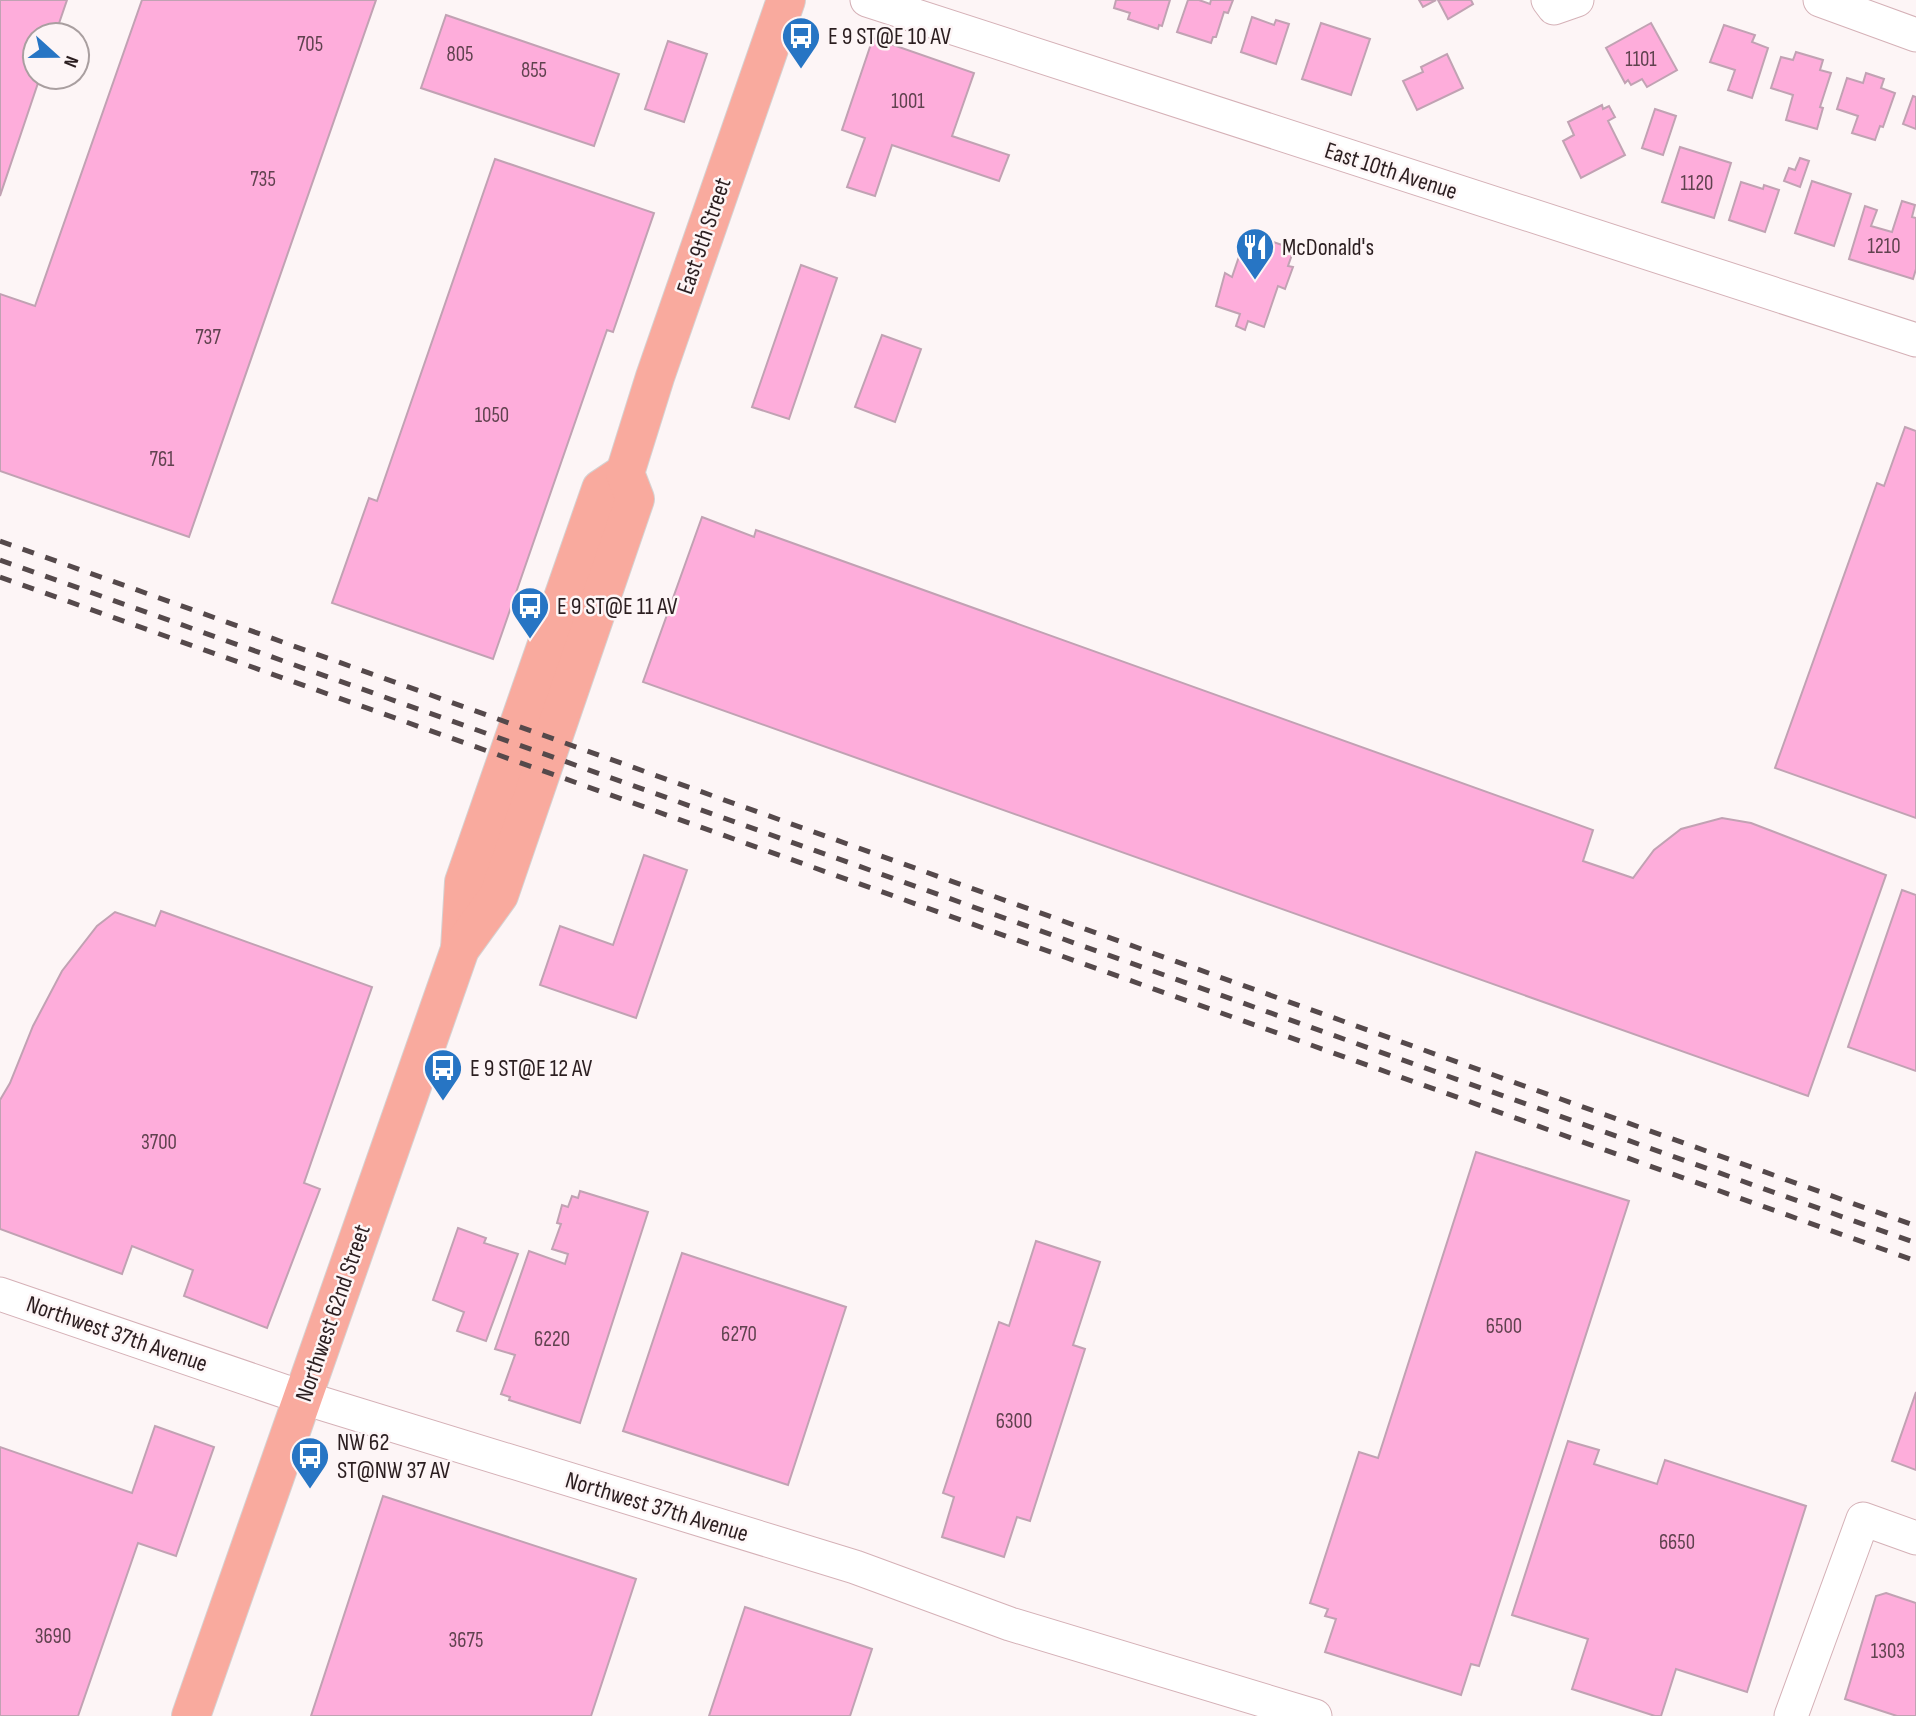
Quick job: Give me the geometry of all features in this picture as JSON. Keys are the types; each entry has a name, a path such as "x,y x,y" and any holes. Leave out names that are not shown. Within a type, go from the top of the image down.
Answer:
{"main road":[{"name":"East 9th Street","path":"526,764 601,489 625,473 655,377 786,0"},
{"name":"Northwest 62nd Street","path":"191,1716 460,950 464,882 526,764"}],"street":[{"name":"East 10th Avenue","path":"867,0 1916,340"},
{"path":"1820,0 1916,35"},
{"name":"Northwest 37th Avenue","path":"0,1294 304,1398 855,1567 1010,1624 1315,1716"},
{"path":"1791,1716 1863,1519 1916,1538"}],"building":[{"path":"0,0 67,0 60,21 21,21 21,91 35,91 0,196"},
{"path":"142,0 376,0 189,537 0,471 0,294 35,306"},
{"path":"1116,0 1170,0 1162,26 1159,25 1158,29 1128,19 1130,13 1114,8"},
{"path":"1188,0 1210,4 1211,0 1233,0 1228,13 1224,12 1216,37 1213,37 1211,43 1177,32"},
{"path":"1419,0 1436,0 1423,7"},
{"path":"1438,0 1471,0 1473,4 1448,19"},
{"path":"446,15 619,74 594,146 421,88"},
{"path":"1252,17 1274,25 1276,20 1289,24 1276,64 1241,52"},
{"path":"1321,23 1370,39 1351,95 1302,79"},
{"path":"1651,23 1677,70 1647,87 1642,79 1631,85 1628,80 1625,83 1606,48"},
{"path":"1724,25 1755,35 1752,42 1768,48 1752,98 1728,90 1735,70 1710,62"},
{"path":"873,38 974,73 952,136 1009,155 999,181 892,145 875,196 847,187 865,138 842,130"},
{"path":"668,41 707,54 684,122 645,109"},
{"path":"1796,52 1823,60 1820,70 1831,73 1820,107 1823,108 1817,129 1786,120 1793,95 1771,88 1781,57 1793,60"},
{"path":"1447,54 1463,88 1417,110 1403,81 1423,72 1421,67"},
{"path":"1866,73 1884,79 1881,88 1895,93 1883,127 1880,126 1875,140 1852,133 1858,116 1837,109 1847,78 1863,83"},
{"path":"1913,96 1916,97 1916,129 1903,124"},
{"path":"1602,105 1603,109 1609,106 1615,117 1608,121 1625,155 1581,178 1563,141 1574,135 1568,122"},
{"path":"1655,109 1676,116 1663,155 1642,148"},
{"path":"1680,147 1731,163 1714,218 1662,202"},
{"path":"1800,158 1809,161 1800,187 1784,181 1789,168 1795,170"},
{"path":"495,159 654,213 613,332 607,330 493,659 332,603 369,498 377,501"},
{"path":"1812,181 1851,194 1834,246 1795,233"},
{"path":"1741,182 1763,189 1764,185 1779,190 1765,232 1729,220"},
{"path":"1902,201 1915,205 1912,217 1916,218 1916,269 1913,279 1849,259 1865,206 1877,210 1871,226 1892,232"},
{"name":"McDonald's","path":"1247,233 1294,249 1288,266 1293,267 1285,289 1278,286 1264,327 1248,321 1245,330 1236,326 1240,314 1216,306 1225,273 1232,277"},
{"path":"801,265 837,278 789,419 752,407"},
{"path":"882,335 921,349 895,422 855,407"},
{"path":"1905,427 1916,431 1916,818 1775,768 1877,483 1884,486"},
{"path":"702,517 754,537 756,530 1593,830 1583,861 1633,878 1654,850 1681,829 1722,818 1751,823 1886,875 1808,1096 643,682"},
{"path":"644,855 687,870 636,1018 540,985 560,926 613,945"},
{"path":"1902,890 1916,895 1916,1071 1848,1047"},
{"path":"161,911 372,987 304,1183 320,1189 267,1328 184,1296 193,1270 132,1246 122,1274 0,1229 0,1100 10,1083 33,1026 62,971 97,926 115,912 155,926"},
{"path":"1476,1152 1629,1201 1479,1666 1471,1664 1461,1695 1325,1652 1336,1619 1325,1616 1328,1609 1310,1603 1359,1452 1378,1458"},
{"path":"580,1191 648,1212 580,1423 509,1400 510,1397 501,1394 515,1355 495,1349 529,1251 565,1264 568,1254 552,1249 561,1224 557,1223 562,1205 568,1207 572,1196 578,1198"},
{"path":"458,1228 486,1238 484,1243 518,1254 486,1341 457,1331 464,1312 433,1300"},
{"path":"1036,1241 1100,1262 1073,1345 1085,1349 1030,1521 1017,1517 1004,1557 942,1537 954,1497 943,1493 999,1322 1009,1326"},
{"path":"682,1253 846,1307 788,1485 623,1431"},
{"path":"1916,1392 1916,1470 1892,1461"},
{"path":"155,1426 214,1447 176,1556 138,1543 78,1716 0,1716 0,1447 132,1493"},
{"path":"1568,1441 1599,1450 1594,1464 1657,1484 1665,1460 1806,1506 1747,1692 1676,1669 1661,1716 1655,1716 1572,1689 1588,1639 1512,1615"},
{"path":"383,1496 636,1579 591,1716 311,1716"},
{"path":"1886,1593 1916,1603 1916,1716 1897,1716 1845,1699 1876,1596"},
{"path":"745,1607 872,1649 850,1716 709,1716"}],"railway":[{"path":"0,541 1916,1226"},
{"path":"0,560 1916,1243"},
{"path":"0,577 1916,1261"}],"place":[{"name":"E 9 ST@E 10 AV","path":"801,70"},
{"name":"McDonald's","path":"1255,281"},
{"name":"E 9 ST@E 11 AV","path":"530,640"},
{"name":"E 9 ST@E 12 AV","path":"443,1102"},
{"name":"NW 62 ST@NW 37 AV","path":"310,1490"}]}
